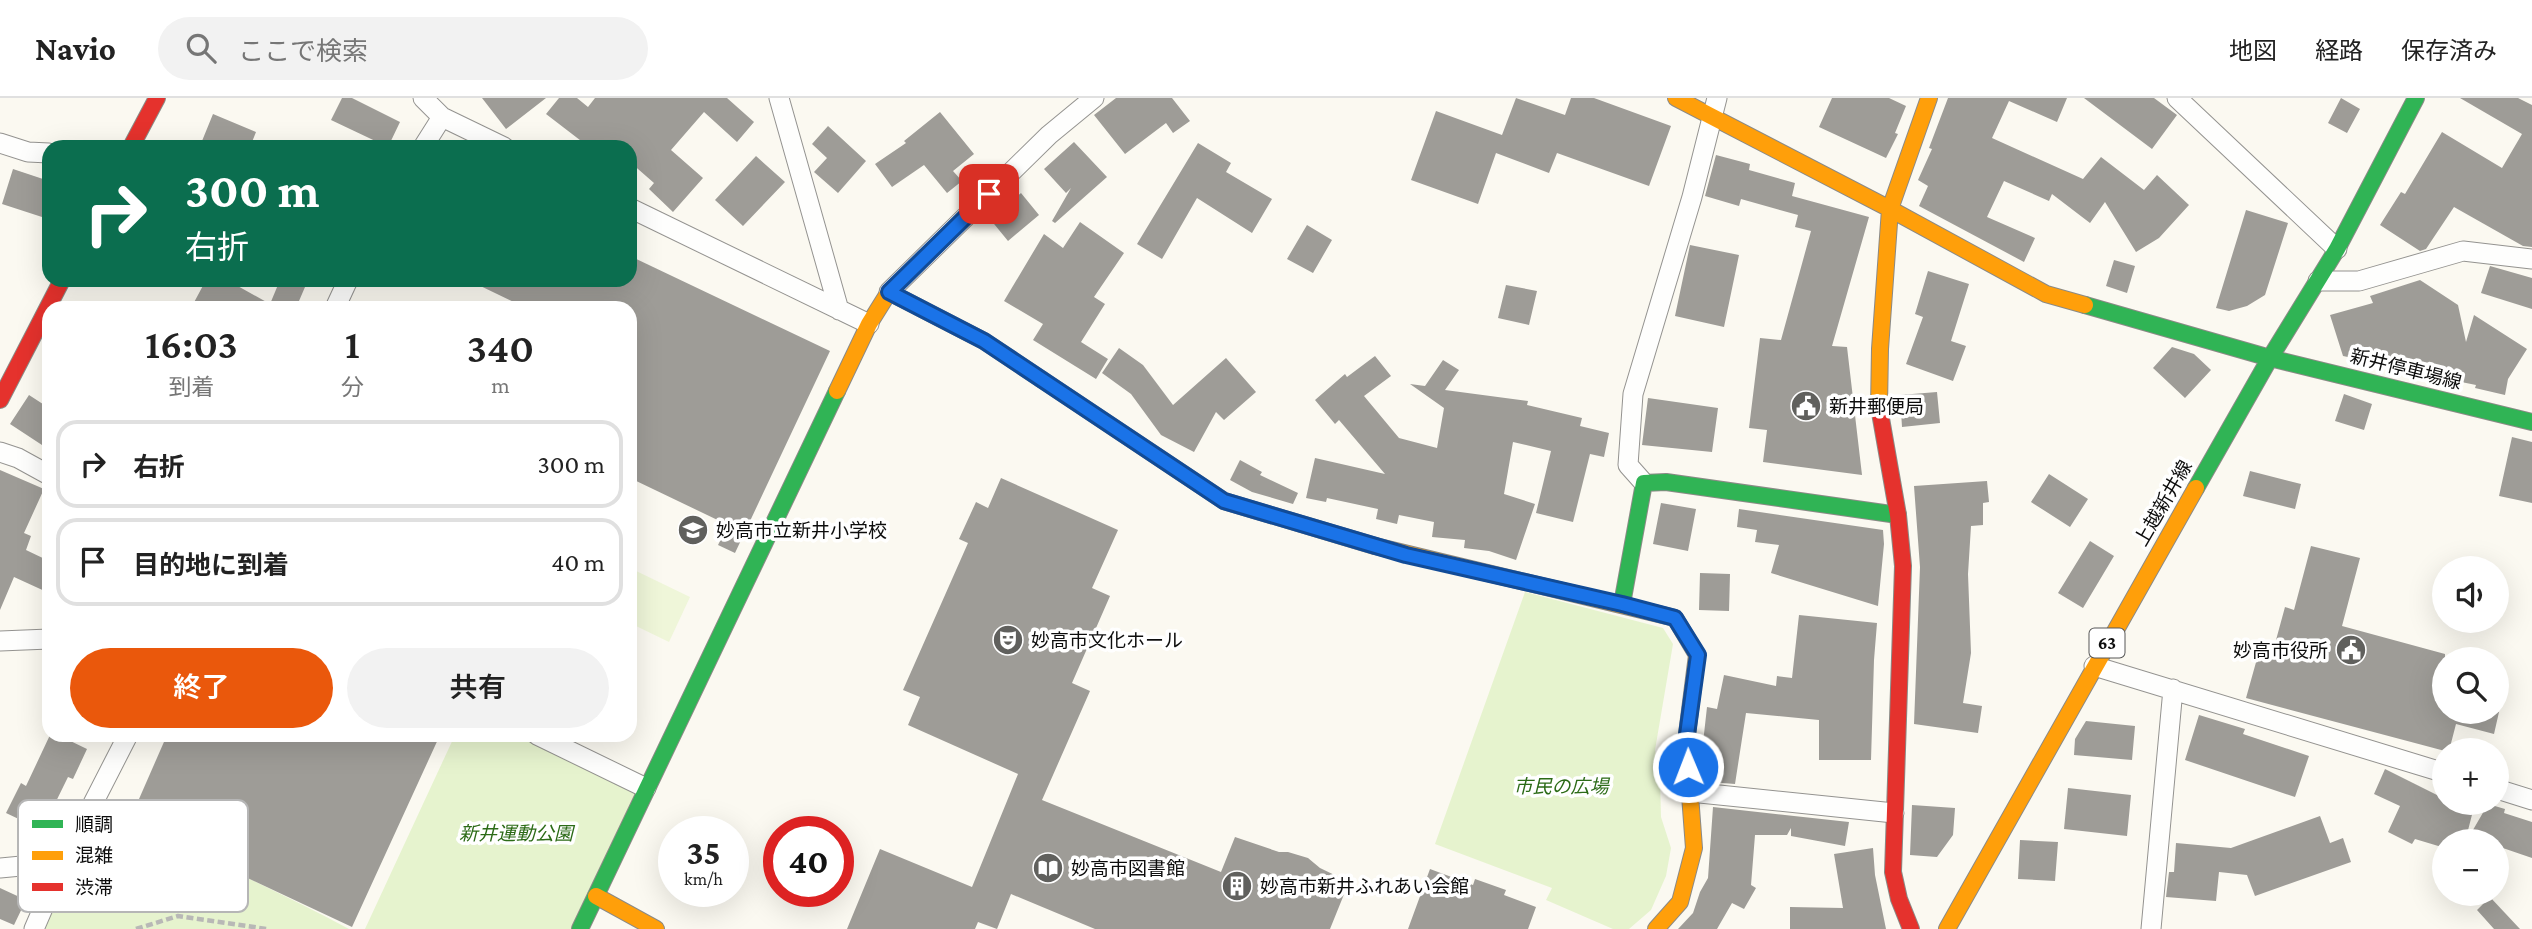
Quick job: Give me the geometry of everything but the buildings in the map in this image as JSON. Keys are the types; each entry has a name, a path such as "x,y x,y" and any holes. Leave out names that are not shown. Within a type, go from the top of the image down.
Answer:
{"street":[{"path":"135,140 157,98"},
{"path":"423,98 442,117 490,140"},
{"path":"779,98 839,310"},
{"path":"580,929 869,324 889,292 1049,135 1094,98"},
{"name":"新井停車場線","path":"1676,98 1714,107 2046,295 2270,358 2532,422"},
{"path":"1911,929 1899,899 1893,872 1903,566 1898,515 1878,402 1890,209 1929,98"},
{"path":"2176,98 2337,249"},
{"name":"上越新井線","path":"1947,929 2270,358 2337,249 2416,98"},
{"path":"1644,483 1629,465 1633,394 1692,197 1714,107"},
{"path":"428,140 442,117"},
{"path":"0,143 28,152 42,153"},
{"path":"637,211 869,324"},
{"path":"2318,281 2359,281 2463,251 2532,260"},
{"path":"889,292 984,341 1224,501 1406,555 1675,618 1698,655 1686,742 1694,848 1679,902 1656,929"},
{"path":"0,400 42,319"},
{"path":"0,452 42,471"},
{"path":"1644,483 1666,482 1898,515"},
{"path":"1622,604 1644,483"},
{"path":"0,641 42,639"},
{"path":"2094,666 2432,769"},
{"path":"2151,929 2173,689"},
{"path":"95,800 124,742"},
{"path":"551,742 646,788"},
{"path":"1689,792 1894,813"},
{"path":"2509,793 2532,800"},
{"path":"0,868 18,866"},
{"path":"596,897 656,929"},
{"path":"34,929 41,912"}],"path":[{"path":"136,929 178,916 267,929"}],"green space":[{"path":"637,571 690,597 669,642 637,626"},
{"name":"市民の広場","path":"1525,592 1663,628 1673,644 1655,750 1660,778 1661,817 1671,848 1666,876 1651,910 1629,929 1613,929 1546,900 1552,888 1435,844"},
{"name":"新井運動公園","path":"452,742 551,742 646,788 577,929 365,929"},
{"path":"248,879 349,929 35,929 43,912 248,912"}],"traffic: fast":[{"path":"2196,488 2270,358 2337,249 2416,98"},
{"path":"2085,305 2270,358 2532,422"},
{"path":"1041,379 1224,501 1375,546"},
{"path":"580,929 837,391"},
{"path":"1622,604 1644,483 1666,482 1898,515"}],"traffic: slow":[{"path":"1676,98 2046,294 2085,305"},
{"path":"1879,407 1880,349 1890,209 1929,98"},
{"path":"837,391 869,324 889,292 984,341 1041,379"},
{"path":"1947,929 2196,488"},
{"path":"1375,546 1675,618 1697,655 1686,742 1694,848 1680,902 1656,929"},
{"path":"596,896 656,929"}],"traffic: jam":[{"path":"135,140 157,98"},
{"path":"51,301 58,287"},
{"path":"0,400 42,319"},
{"path":"1879,407 1898,515 1903,566 1893,872 1899,899 1911,929"}],"place":[{"name":"新井郵便局","path":"1806,406"},
{"name":"妙高市立新井小学校","path":"693,530"},
{"name":"妙高市文化ホール","path":"1008,640"},
{"name":"妙高市役所","path":"2351,650"},
{"name":"妙高市図書館","path":"1048,868"},
{"name":"妙高市新井ふれあい会館","path":"1237,886"}],"route":[{"path":"989,194 889,292 984,341 1224,501 1406,555 1675,618 1698,655 1686,742 1688,767"}]}
